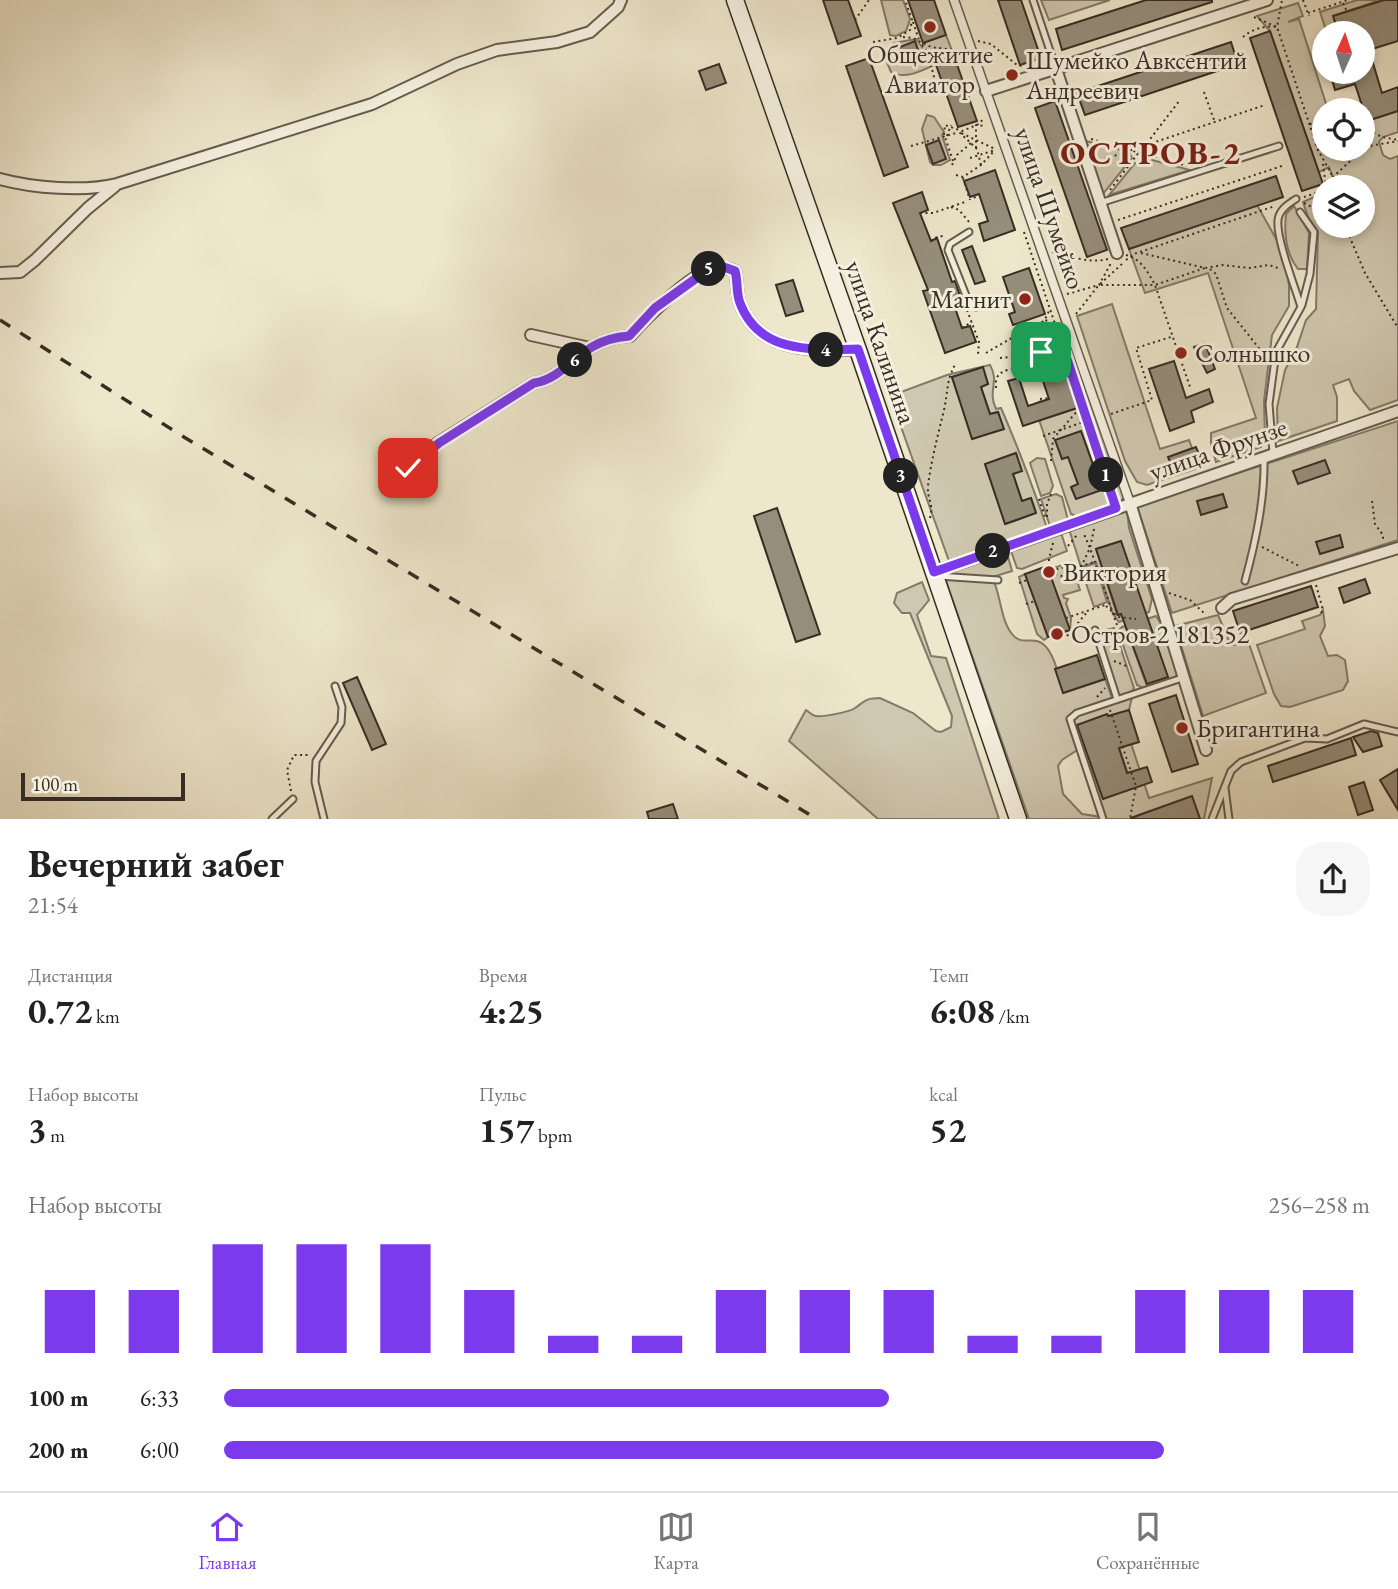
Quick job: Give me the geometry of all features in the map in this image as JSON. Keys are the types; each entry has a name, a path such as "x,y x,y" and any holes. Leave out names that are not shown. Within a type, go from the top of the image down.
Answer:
{"main road":[{"name":"улица Калинина","path":"735,0 858,349 1018,819"}],"street":[{"path":"0,179 19,184 100,188 117,184 372,104 457,64 497,50 557,42 590,32 621,0"},
{"name":"улица Шумейко","path":"954,0 1100,418 1206,750"},
{"path":"986,92 1267,0"},
{"path":"1056,69 1116,253"},
{"path":"0,273 20,272 117,184"},
{"path":"388,479 408,468 449,436 534,383 543,382 561,371 590,348 610,338 629,336 655,308 709,269 721,266 735,271 738,301 748,319 771,341 794,348 858,349"},
{"path":"531,335 548,341 590,348"},
{"name":"улица Фрунзе","path":"934,574 1050,531 1398,411"},
{"path":"1222,608 1232,599 1392,549"}],"lane":[{"path":"1033,0 1056,69"},
{"path":"1100,203 1279,146"},
{"path":"1296,199 1284,207 1278,219 1280,236 1301,307"},
{"path":"1300,212 1312,229"},
{"path":"971,229 950,244 948,250 967,298 976,307"},
{"path":"1245,581 1255,543 1265,481 1269,404 1276,352 1301,307 1310,274 1313,238"},
{"path":"934,574 998,580"},
{"path":"1096,630 1117,699"},
{"path":"1103,819 1070,719 1077,713 1107,702 1182,678"},
{"path":"324,819 315,782 316,761 341,723 342,708 335,686"},
{"path":"1212,819 1231,771 1241,762 1305,738 1327,739 1364,724 1397,734"},
{"path":"1225,784 1229,819"},
{"path":"272,819 293,799"}],"path":[{"path":"855,20 869,0"},
{"path":"905,0 929,57 935,81"},
{"path":"1303,0 1308,15 1348,0"},
{"path":"1282,1 1277,27 1323,162 1332,175"},
{"path":"1343,2 1347,12"},
{"path":"1255,17 1277,27"},
{"path":"873,42 902,36 910,30 912,20"},
{"path":"1243,37 1248,32 1269,26 1277,27"},
{"path":"902,36 939,48 962,51"},
{"path":"966,36 991,44 1017,65 1028,67"},
{"path":"933,55 939,48"},
{"path":"929,57 947,50"},
{"path":"1204,92 1214,122"},
{"path":"1100,203 1180,100"},
{"path":"1088,165 1265,105"},
{"path":"1309,122 1312,126"},
{"path":"975,140 971,143 952,163 943,128 945,125 951,127 958,132 971,143 977,149"},
{"path":"911,146 937,137 946,137 976,125 975,140 981,165"},
{"path":"946,137 951,127"},
{"path":"958,132 996,150"},
{"path":"1375,134 1398,140"},
{"path":"1078,135 1201,170"},
{"path":"992,138 999,158"},
{"path":"1375,145 1398,140"},
{"path":"970,158 996,150"},
{"path":"956,176 963,177 981,165 996,150"},
{"path":"1335,175 1349,161"},
{"path":"1323,162 1323,175"},
{"path":"1107,224 1285,165"},
{"path":"963,177 972,199 978,194"},
{"path":"1296,199 1312,193"},
{"path":"1296,199 1312,208"},
{"path":"920,213 933,213 965,202"},
{"path":"950,207 959,210 971,229"},
{"path":"1068,327 1098,285 1131,256 1275,207"},
{"path":"1023,230 1088,421 1127,504"},
{"path":"931,241 934,237 943,236"},
{"path":"1350,238 1365,273 1398,328"},
{"path":"1041,250 1075,259 1101,261 1116,253 1131,256 1147,269 1190,387"},
{"path":"1136,254 1144,253 1207,268 1216,274 1227,308 1274,367"},
{"path":"1098,285 1155,285 1223,265 1249,268 1269,265 1291,272"},
{"path":"952,299 967,298 968,313 979,342 978,355"},
{"path":"1042,306 1054,299"},
{"path":"1039,348 1048,317"},
{"path":"962,328 973,322"},
{"path":"1041,352 1033,334 1046,323"},
{"path":"1037,331 1042,337 1063,347"},
{"path":"986,353 1023,332 1035,340"},
{"path":"996,388 997,375 1000,372 1019,367 1023,354 1018,335"},
{"path":"1023,354 1035,340 1042,337"},
{"path":"1043,436 1152,400 1136,348 1172,337"},
{"path":"1000,358 1023,354 1055,342"},
{"path":"1059,355 1065,353"},
{"path":"930,523 933,510 927,491 946,401 948,377 956,363"},
{"path":"1032,377 1040,372"},
{"path":"1040,399 1049,398"},
{"path":"1051,461 1053,439 1083,406"},
{"path":"1039,499 1047,522 1046,509 1051,494"},
{"path":"1372,501 1375,524 1392,549"},
{"path":"1068,546 1083,532 1094,527 1090,548 1081,567"},
{"path":"1049,572 1053,544 1050,531"},
{"path":"1083,532 1117,625"},
{"path":"1255,543 1315,575 1315,586 1323,610 1320,615"},
{"path":"1075,568 1096,562"},
{"path":"1049,572 1074,564"},
{"path":"1049,572 1079,582"},
{"path":"1018,583 1027,580"},
{"path":"1154,585 1190,600 1204,613"},
{"path":"1026,604 1035,601"},
{"path":"1066,618 1110,604"},
{"path":"1105,605 1118,617 1136,619"},
{"path":"1067,636 1089,610"},
{"path":"1057,634 1058,639"},
{"path":"1104,657 1129,667"},
{"path":"1088,709 1111,680"},
{"path":"1107,702 1136,786 1130,819"},
{"path":"293,799 287,777 294,755 308,754 316,761"}],"shaded area":[{"path":"881,0 903,0 910,19 906,31 896,36 890,35"},
{"path":"1041,0 1110,0 1049,20"},
{"path":"1357,0 1380,0 1333,16 1334,21 1323,21 1320,12"},
{"path":"1298,3 1303,16 1288,22 1299,19 1312,60 1312,84 1320,84 1324,98 1312,98 1312,152 1270,31 1257,16"},
{"path":"946,35 954,56 914,73 898,75 891,72 883,53 894,43 916,39 922,47 923,43"},
{"path":"1398,111 1398,132 1383,137 1379,142 1383,155 1390,159 1398,156 1398,400 1370,410 1354,391 1349,379 1333,385 1337,397 1337,421 1278,441 1277,408 1285,370 1297,347 1306,320 1316,309 1318,238 1375,238 1375,175 1332,175 1329,167 1319,172 1315,161 1375,161 1375,118"},
{"path":"927,115 934,117 944,132 942,135 950,160 941,165 933,165 930,162 922,129"},
{"path":"1086,141 1129,152 1132,158 1103,194"},
{"path":"1152,160 1190,170 1109,195 1135,163"},
{"path":"1312,198 1312,223 1308,217 1303,202"},
{"path":"1257,205 1283,251 1289,285 1289,306 1272,335 1264,401 1265,439 1261,447 1216,462 1211,433 1256,418 1208,273 1145,293 1129,249"},
{"path":"1294,206 1309,233 1307,269 1298,269 1286,243 1286,214"},
{"path":"1112,304 1160,449 1189,440 1192,448 1169,457 1192,459 1195,469 1147,485 1137,482 1125,461 1077,316"},
{"path":"1065,324 1124,498 1118,504 1078,517 1071,514 1034,405 1041,401 1047,418 1077,408 1056,347 1026,357 1026,354 1055,344 1062,347 1056,327","holes":["1081,431 1102,490 1078,484 1068,457 1062,459 1056,440"]},
{"path":"990,365 994,376 993,396 996,409 1001,408 1047,528 949,561 890,396 947,375","holes":["982,367 988,384 981,387 990,414 998,412 1003,428 973,439 952,378","1015,453 1013,474 1022,501 1031,498 1036,513 1006,524 985,464"]},
{"path":"1398,421 1398,540 1172,613 1137,506"},
{"path":"1037,458 1045,459 1053,486 1050,493 1041,496 1030,463"},
{"path":"1056,494 1062,497 1068,520 1050,526 1041,499"},
{"path":"1127,510 1129,528 1152,599 1149,612 1119,622 1113,614 1096,562 1081,567 1069,529","holes":["1121,541 1142,607 1117,615 1096,549"]},
{"path":"1061,533 1067,551 1022,569 1017,568 1011,551"},
{"path":"1007,553 1012,571 992,577 1005,621 1012,634 1021,640 1037,641 1048,649 1064,693 1105,679 1114,703 1132,697 1129,710 1121,713 1149,798 1212,778 1204,819 1200,819 1192,796 1136,816 1136,819 1029,819 944,575","holes":["1107,715 1133,788 1103,799 1077,725","1079,749 1102,817 1082,814 1063,794 1058,766 1062,760"]},
{"path":"1071,562 1080,590 1063,595 1068,599 1066,603 1071,618 1070,630 1048,570"},
{"path":"1095,563 1107,602 1094,607 1081,568"},
{"path":"1025,574 1048,637 1044,640 1037,634 1019,577"},
{"path":"922,582 929,600 917,615 931,656 946,658 999,819 878,819 789,741 806,710 815,716 842,713 875,698 913,713 936,731 941,732 951,727 952,716 910,613 902,613 894,603 897,593"},
{"path":"1323,610 1325,626 1320,636 1328,656 1337,655 1345,660 1348,681 1343,690 1290,707 1281,706 1274,694 1257,645 1305,629 1302,621 1320,615"},
{"path":"1218,615 1231,645 1249,644 1266,693 1203,716 1175,626"},
{"path":"1156,616 1162,625 1178,674 1173,679 1145,689 1137,685 1118,631 1122,627","holes":["1148,621 1168,678 1147,686 1126,628"]},
{"path":"1114,628 1134,688 1132,692 1119,696 1098,632"}],"building":[{"path":"823,0 848,0 861,36 838,44"},
{"name":"Общежитие Авиатор","path":"908,0 934,0 946,35 923,43"},
{"path":"998,0 1021,0 1041,58 1020,65"},
{"path":"1146,0 1212,2 1062,50 1056,29"},
{"path":"1384,0 1398,0 1398,41 1376,48 1376,21 1335,21 1333,16"},
{"path":"1270,31 1312,152 1312,161 1315,161 1320,175 1312,175 1312,188 1302,191 1250,38"},
{"path":"915,41 918,50 889,62 885,53"},
{"path":"1231,42 1238,64 1085,115 1077,93"},
{"path":"954,56 977,121 958,127 935,62"},
{"path":"869,58 908,167 884,176 846,66"},
{"path":"719,64 726,83 706,90 699,71"},
{"path":"1376,73 1382,93 1398,87 1398,111 1375,118 1375,98 1360,98 1355,84 1376,84"},
{"path":"1333,84 1355,84 1335,90"},
{"path":"1055,101 1107,250 1087,257 1035,108"},
{"path":"939,140 946,159 933,164 926,145"},
{"path":"995,170 1015,230 984,241 979,224 988,221 979,194 970,197 964,181"},
{"path":"1276,176 1283,197 1129,249 1121,228"},
{"path":"922,192 928,210 920,213 931,241 937,238 952,282 955,281 960,296 952,299 962,328 970,326 976,342 945,353 923,291 928,290 893,203"},
{"path":"972,246 985,281 975,284 962,250"},
{"name":"Магнит","path":"1029,268 1045,314 1013,325 1009,314 1015,312 1003,277"},
{"path":"793,280 803,311 786,316 776,285"},
{"path":"1205,343 1215,369 1207,373 1194,347"},
{"path":"1056,347 1077,408 1023,426 1008,381 1019,378 1028,406 1049,399 1040,372 1032,374 1026,357"},
{"path":"1174,361 1186,398 1209,389 1213,402 1191,411 1194,422 1170,431 1149,369"},
{"path":"983,367 988,384 981,387 990,414 998,412 1004,429 972,439 952,377"},
{"path":"1081,431 1102,490 1076,499 1071,487 1078,484 1068,457 1062,459 1055,440"},
{"path":"1196,447 1200,457 1172,466 1168,457"},
{"path":"1016,453 1022,471 1013,474 1022,501 1031,498 1036,513 1005,524 985,464"},
{"path":"1325,460 1330,473 1298,484 1293,471"},
{"path":"1223,494 1227,507 1201,515 1197,501"},
{"path":"777,508 820,634 796,642 754,516"},
{"path":"1340,535 1343,547 1320,554 1316,542"},
{"path":"1121,541 1168,677 1147,684 1121,614 1118,615 1096,549"},
{"path":"1047,566 1070,630 1048,637 1025,574"},
{"path":"1365,579 1370,593 1344,603 1339,588"},
{"path":"1311,586 1318,607 1240,633 1233,611"},
{"path":"1097,655 1105,679 1063,693 1055,669"},
{"path":"357,677 386,744 372,750 343,683"},
{"path":"1176,695 1198,764 1172,772 1149,704"},
{"path":"1129,710 1139,742 1119,748 1127,773 1147,767 1152,782 1103,799 1077,725 1107,714 1108,716"},
{"path":"1371,731 1378,733 1382,746 1363,752 1353,737"},
{"path":"1351,738 1356,755 1273,782 1268,766"},
{"path":"1398,769 1398,810 1380,780"},
{"path":"1364,782 1373,810 1358,815 1349,787"},
{"path":"1192,796 1200,819 1131,819 1131,818"},
{"path":"673,804 678,819 649,819 647,812"}],"railway":[{"path":"0,320 179,434 817,819"}],"place":[{"name":"Общежитие Авиатор","path":"930,27"},
{"name":"Шумейко Авксентий Андреевич","path":"1012,75"},
{"name":"Магнит","path":"1025,299"},
{"name":"Солнышко","path":"1181,353"},
{"name":"Виктория","path":"1049,572"},
{"name":"Остров-2 181352","path":"1057,634"},
{"name":"Бригантина","path":"1182,728"}],"district":[{"name":"ОСТРОВ-2","path":"1151,152"}],"route":[{"path":"408,468 439,443 534,383 543,382 561,371 590,348 610,338 629,336 655,308 709,269 721,266 735,271 738,301 748,319 771,341 794,348 858,349 934,572 1116,508 1063,347 1055,342 1039,348 1041,352"}]}
